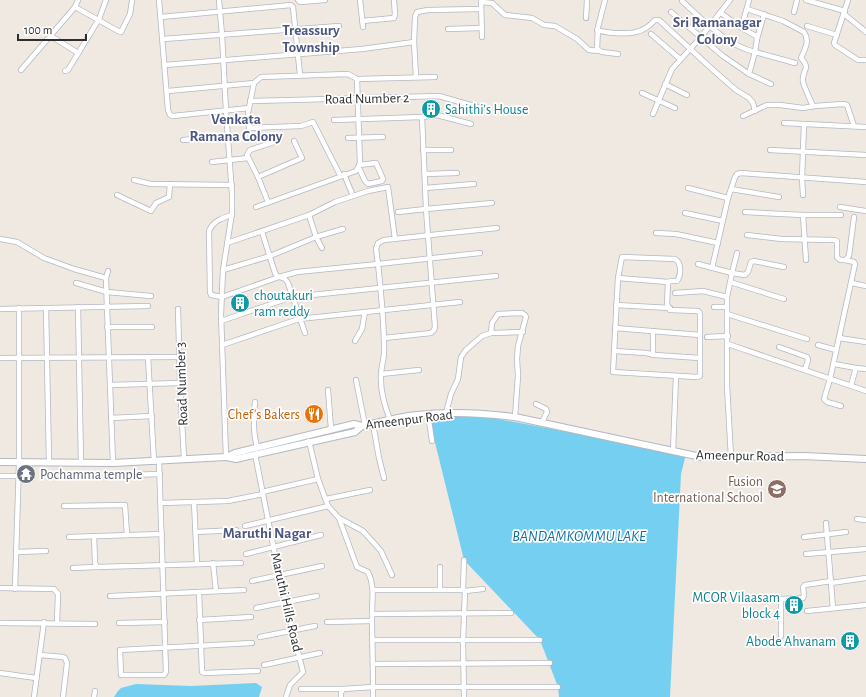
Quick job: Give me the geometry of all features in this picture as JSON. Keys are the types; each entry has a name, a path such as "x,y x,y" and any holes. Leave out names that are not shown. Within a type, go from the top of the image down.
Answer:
{"street":[{"path":"21,70 75,7 78,0"},
{"path":"65,71 68,70 99,19 106,0"},
{"path":"160,0 169,114 173,116 249,108"},
{"path":"219,0 232,185 232,215 223,270 221,321 226,457 236,459 309,441 355,432 364,426 356,380"},
{"path":"298,0 300,2 325,0"},
{"path":"360,0 363,27"},
{"path":"362,21 394,18 394,0"},
{"path":"586,18 587,0"},
{"path":"599,51 596,46 597,30 605,0"},
{"path":"653,114 672,69 701,37 730,0"},
{"path":"743,22 749,0"},
{"path":"794,12 797,0"},
{"path":"806,0 845,12 866,32"},
{"path":"848,0 834,43 837,47 858,60 866,60"},
{"path":"75,7 121,32 130,14 132,1"},
{"path":"482,37 481,1 492,3 505,15 532,18 544,25 554,26 577,39 589,50 618,54"},
{"path":"682,2 734,44 744,49 795,62"},
{"path":"161,17 291,5 293,7 296,29 300,75"},
{"path":"416,78 414,17 417,12 428,10 481,9"},
{"path":"747,9 790,24 804,32 807,42 801,58 806,62 807,67 803,81 813,106"},
{"path":"671,12 723,56 749,74 771,84"},
{"path":"721,13 754,35 757,39"},
{"path":"749,74 764,14"},
{"path":"597,30 634,34 645,29 657,19 736,90 751,101 755,111"},
{"path":"163,39 339,26"},
{"path":"807,26 837,35"},
{"path":"448,29 482,28"},
{"path":"651,34 680,59"},
{"path":"51,36 78,54"},
{"path":"165,65 362,49 414,42"},
{"path":"168,91 254,83 261,77 348,74 357,79 435,77"},
{"path":"256,207 356,171 359,167 376,163 383,179 382,181 368,184 365,181 359,167 357,79"},
{"path":"254,83 249,108 248,127 301,126 314,122 353,196"},
{"path":"665,84 687,95"},
{"path":"642,93 675,108"},
{"name":"Road Number 2","path":"250,102 439,96 481,108"},
{"path":"743,116 770,105 803,108 843,104 847,105 854,126"},
{"path":"334,120 422,117 437,115 471,124"},
{"path":"384,338 430,333 435,327 424,188 425,174 422,117"},
{"path":"784,123 866,127"},
{"path":"803,196 802,178 804,124"},
{"path":"183,140 228,136"},
{"path":"348,138 383,137"},
{"path":"258,177 302,158 294,141"},
{"path":"268,202 247,155 250,150 277,142"},
{"path":"423,150 451,150"},
{"path":"770,150 866,155"},
{"path":"212,162 248,158"},
{"path":"712,268 728,198 737,174 741,173 866,182"},
{"path":"425,174 457,174"},
{"path":"134,180 148,184 232,185"},
{"path":"117,195 151,211 156,203 169,198 170,184"},
{"path":"424,188 474,184"},
{"path":"227,243 309,215 335,202 368,191 388,187 395,239"},
{"path":"688,188 728,198"},
{"path":"731,189 779,197"},
{"path":"398,212 492,203"},
{"path":"840,207 866,211"},
{"path":"745,212 841,215"},
{"path":"685,213 723,220"},
{"path":"232,215 216,221 209,231 210,292 213,296 222,297 297,272 480,253"},
{"path":"309,215 316,237 322,248"},
{"path":"803,215 806,241 806,260"},
{"path":"845,260 849,256 854,217"},
{"path":"390,420 384,405 380,374 384,350 384,338 383,311 376,249 378,243 384,240 497,228"},
{"path":"223,270 270,256 316,237 343,229"},
{"path":"262,232 275,273 279,277 285,279 304,333"},
{"path":"656,233 676,234 718,243"},
{"path":"747,236 806,241 834,240 837,241 837,258 840,260 854,262 852,283 834,364 824,399 827,402 841,406"},
{"path":"0,238 17,242 44,258 74,269 106,278"},
{"path":"731,457 727,386 727,297 737,252"},
{"path":"616,305 670,308 672,310 699,312 700,376 613,372 616,305 618,278 622,257 676,259 680,263 679,279 677,281 668,282 618,278"},
{"path":"698,264 745,275 747,274 750,264 754,261 784,267"},
{"path":"108,271 106,278 113,463"},
{"path":"221,321 292,297 496,276"},
{"path":"668,282 667,304 670,308"},
{"path":"730,282 784,298"},
{"path":"76,283 107,292 152,296"},
{"path":"852,283 866,286"},
{"path":"675,293 703,291 727,297"},
{"path":"222,345 299,319 460,302"},
{"path":"0,309 148,306"},
{"path":"78,307 81,463"},
{"path":"714,307 727,307"},
{"path":"15,589 19,463 19,308"},
{"path":"46,308 49,462"},
{"name":"Road Number 3","path":"178,309 184,459"},
{"path":"355,341 362,329 365,312"},
{"path":"491,333 492,323 499,313 522,313 526,317 518,346 518,376 515,417"},
{"path":"727,314 807,339"},
{"path":"108,327 152,327"},
{"path":"615,328 700,335"},
{"path":"653,331 653,355"},
{"path":"446,413 451,394 458,379 461,357 466,350 482,336 491,333 523,332"},
{"path":"707,337 728,336"},
{"path":"839,338 866,342"},
{"path":"728,344 866,391"},
{"path":"818,345 836,350"},
{"path":"779,348 807,357 808,360 805,370"},
{"path":"614,351 700,358"},
{"path":"0,358 109,356 179,357"},
{"path":"148,357 152,416 157,462 160,474 164,622 165,648 166,672 164,675 121,675 120,650 165,648 252,643"},
{"path":"834,364 866,369"},
{"path":"851,385 856,368"},
{"path":"380,374 419,370"},
{"path":"673,451 676,376"},
{"path":"110,385 180,383"},
{"path":"328,390 328,437"},
{"path":"255,402 253,423 257,447"},
{"path":"536,404 546,409 547,412 542,422"},
{"name":"Ameenpur Road","path":"0,462 113,463 157,462 226,457 257,447 354,424 364,426 415,415 446,413 484,413 515,417 701,457 804,456 866,459"},
{"path":"428,414 432,441"},
{"path":"111,418 152,416"},
{"path":"373,424 384,478"},
{"path":"309,441 318,479 328,506 339,518 363,531 381,552 392,575"},
{"name":"Maruthi Hills Road","path":"255,454 279,575 300,657 302,672 290,685 286,697"},
{"path":"127,475 160,474"},
{"path":"0,476 18,476"},
{"path":"161,503 228,501 318,479"},
{"path":"326,499 370,490"},
{"path":"194,502 197,564"},
{"path":"64,506 125,505 127,535"},
{"path":"245,526 328,506"},
{"path":"339,518 357,568 368,572 371,579 373,590 373,697"},
{"path":"857,518 866,520"},
{"path":"826,523 834,608"},
{"path":"196,532 236,530"},
{"path":"804,537 846,532"},
{"path":"68,537 162,534"},
{"path":"246,554 321,535"},
{"path":"94,536 95,563 97,567"},
{"path":"806,554 866,549"},
{"path":"16,552 46,551"},
{"path":"464,560 464,697"},
{"path":"214,563 216,591"},
{"path":"73,568 163,564 241,563"},
{"path":"252,581 322,566"},
{"path":"440,567 440,590"},
{"path":"781,636 781,599 803,598 803,587 805,585 866,578"},
{"path":"0,588 54,589 58,594 57,623"},
{"path":"110,596 244,590"},
{"path":"373,590 483,590"},
{"path":"199,592 201,671 203,673 258,671"},
{"path":"256,608 317,596"},
{"path":"807,611 866,604"},
{"path":"372,614 464,615 511,613"},
{"path":"199,620 251,617"},
{"path":"327,622 372,621"},
{"path":"34,697 44,622"},
{"path":"0,623 44,622 95,624"},
{"path":"119,623 164,622"},
{"path":"260,637 315,626"},
{"path":"373,640 540,640"},
{"path":"264,665 320,653"},
{"path":"40,655 65,658 67,663 63,697"},
{"path":"373,664 550,663"},
{"path":"0,673 36,678"},
{"path":"301,689 373,687 558,687"},
{"path":"341,697 343,689"},
{"path":"94,697 95,691"}],"water":[{"name":"BANDAMKOMMU LAKE","path":"466,413 686,454 681,474 670,697 559,697 558,687 540,640 464,560 428,414"},
{"path":"256,683 262,687 259,697 114,697 121,688 136,684 191,686"}],"place":[{"name":"Sahithi's House","path":"431,109"},
{"name":"choutakuri ram reddy","path":"240,303"},
{"name":"Chef's Bakers","path":"314,414"},
{"name":"Pochamma temple","path":"26,474"},
{"name":"Fusion International School","path":"777,489"},
{"name":"MCOR Vilaasam block 4","path":"794,605"},
{"name":"Abode Ahvanam","path":"850,641"}],"district":[{"name":"Sri Ramanagar Colony","path":"717,30"},
{"name":"Treassury Township","path":"311,38"},
{"name":"Venkata Ramana Colony","path":"236,128"},
{"name":"Maruthi Nagar","path":"267,533"}]}
